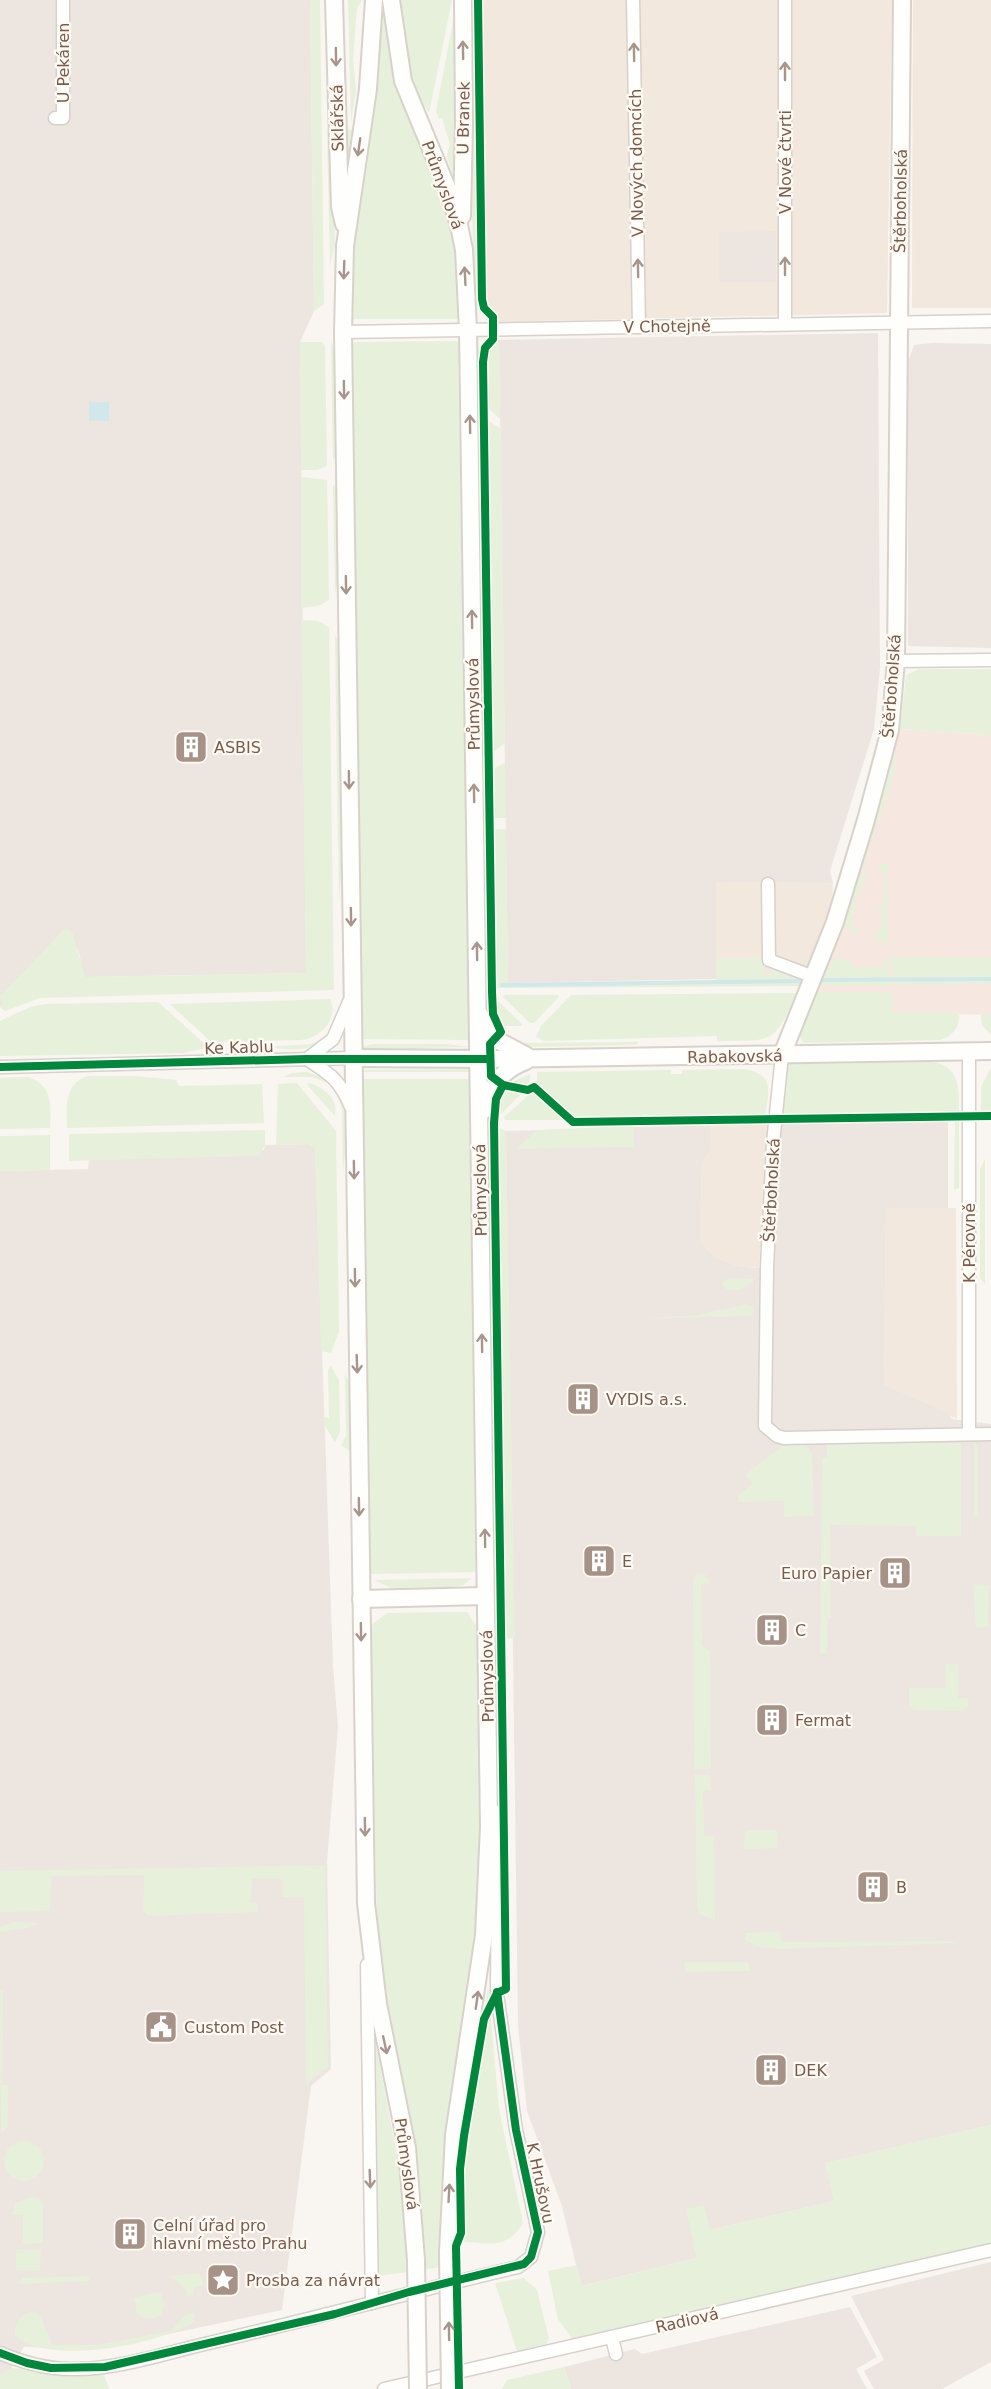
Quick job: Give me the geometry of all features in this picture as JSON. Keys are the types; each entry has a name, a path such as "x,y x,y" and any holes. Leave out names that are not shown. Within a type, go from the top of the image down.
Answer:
{"main road":[{"name":"Sklářská","path":"334,0 340,207 346,235"},
{"name":"Průmyslová","path":"374,0 368,89 346,235 342,332 366,1904 378,2004 407,2148 416,2260 418,2389"},
{"name":"Průmyslová","path":"391,0 403,81 448,190 462,235 468,330 488,1782 484,1935 454,2135 448,2252 450,2389"},
{"name":"U Branek","path":"462,235 463,0"},
{"name":"Štěrboholská","path":"782,1055 814,978 842,901 886,751 892,718 896,661 902,0"},
{"path":"477,1010 482,1023 495,1039 533,1059"},
{"name":"Rabakovská","path":"478,1059 991,1051"},
{"name":"Ke Kablu","path":"352,1058 478,1059"},
{"path":"479,1125 490,1091 497,1080 508,1069 533,1059"},
{"path":"361,1599 485,1596"}],"street":[{"name":"U Pekáren","path":"55,118 63,118 63,0"},
{"name":"V Nových domcích","path":"633,0 639,327"},
{"name":"V Nové čtvrti","path":"785,0 785,324"},
{"name":"V Chotejně","path":"342,332 991,321"},
{"path":"896,661 991,660"},
{"path":"768,884 769,960 773,964 814,978"},
{"path":"352,995 342,1024 333,1040 307,1059 336,1080 344,1089 353,1111"},
{"name":"K Pérovně","path":"969,1052 969,1434"},
{"name":"Štěrboholská","path":"782,1055 773,1143 767,1256 763,1415 765,1426 777,1436 784,1438 969,1434"},
{"name":"Ke Kablu","path":"0,1067 352,1058"},
{"path":"969,1434 991,1434"},
{"name":"K Hrušovu","path":"0,2353 51,2368 105,2367 335,2314 518,2266 531,2257 537,2240 537,2225 516,2130 497,1993 498,1831 488,1782"},
{"path":"366,1904 372,2303"},
{"name":"Radiová","path":"384,2389 991,2250"},
{"path":"612,2337 616,2354"}],"shaded area":[{"path":"0,0 310,0 314,311 300,342 306,973 84,977 79,952 66,928 1,996 3,1005 0,1007"},
{"path":"469,0 892,0 887,313 498,322 483,316 474,300"},
{"path":"913,0 991,0 991,308 912,308"},
{"path":"776,231 776,282 719,282 719,232"},
{"path":"878,333 880,668 874,729 830,871 833,883 716,882 716,979 508,983 499,340"},
{"path":"991,344 991,648 908,646 908,362 914,345"},
{"path":"900,729 991,735 991,1015 892,1013 892,992 815,992"},
{"path":"716,882 833,883 831,920 808,977 803,979 773,969 768,977 762,975 765,958 716,958"},
{"path":"948,1120 948,1208 886,1208 884,1385 948,1413 952,1419 991,1424 991,2125 826,2163 834,2201 710,2230 687,2209 697,2258 581,2286 562,2206 527,2111 518,2025 506,1131 710,1125 710,1151 702,1164 700,1242 716,1258 738,1266 756,1268 766,1267 774,1123"},
{"path":"763,1123 769,1126 759,1268 738,1266 716,1258 700,1242 702,1164 710,1151 710,1125"},
{"path":"309,1144 315,1148 333,1666 338,1727 327,1862 331,2069 311,2086 282,2310 102,2348 24,2347 11,2368 0,2375 0,1171 88,1169 89,1160 264,1150 265,1145"},
{"path":"886,1208 956,1208 957,1419 884,1385"},
{"path":"991,2262 991,2362 942,2389 874,2389 864,2371 884,2360 851,2296"},
{"path":"850,2307 877,2357 856,2369 867,2389 571,2389 564,2367 635,2349 642,2354"}],"green space":[{"path":"310,0 320,0 324,304 314,311"},
{"path":"348,0 362,0 357,8 353,60 356,91 351,122"},
{"path":"380,0 385,0 393,69 447,206 455,240 460,315 457,319 351,319 352,256"},
{"path":"399,0 452,0 429,113 410,72"},
{"path":"456,6 457,191 447,156 450,144 442,118 439,119 436,111"},
{"path":"471,84 476,84 477,132 471,132"},
{"path":"327,129 333,129 335,245 330,265"},
{"path":"346,129 355,130 346,187"},
{"path":"477,153 479,302 490,320 479,312 474,300 471,154"},
{"path":"499,340 500,419 487,407 486,354 489,346"},
{"path":"456,341 462,345 458,367 471,1040 360,1039 354,406 350,346 355,342"},
{"path":"300,342 322,342 325,346 327,466 317,470 301,470"},
{"path":"331,342 336,352 338,453 333,460"},
{"path":"483,342 485,344 481,355 481,400 476,386 475,362"},
{"path":"487,420 501,429 505,743 492,753"},
{"path":"481,421 485,753 482,750 477,425"},
{"path":"301,477 327,480 329,600 318,606 301,608"},
{"path":"333,485 339,491 339,577 335,593"},
{"path":"301,620 318,621 329,627 334,990 40,998 5,1011 0,1007 3,1005 0,996 66,928 73,934 85,977 306,973"},
{"path":"335,634 340,648 343,855 339,902"},
{"path":"919,669 991,669 991,735 900,729 906,675"},
{"path":"892,754 895,754 894,774 861,874 867,875 865,884 860,883 859,888 864,890 856,895 852,928 861,929 856,934 846,927 843,917"},
{"path":"505,763 506,818 493,818 492,773 496,767"},
{"path":"493,829 506,829 508,983 716,980 716,958 765,958 763,975 768,977 773,969 803,979 800,986 495,988"},
{"path":"881,863 888,864 888,944 879,941 871,933 880,931 882,913 877,912 878,908 883,908 886,871 879,871"},
{"path":"488,952 489,1002 492,1021 485,1010"},
{"path":"885,956 888,956 889,986 818,986 828,964 832,962 843,959 851,960 853,967 885,967"},
{"path":"892,956 991,958 991,984 892,985"},
{"path":"815,992 892,992 892,1013 959,1013 958,1023 949,1036 940,1040 804,1043 798,1034"},
{"path":"797,993 776,1031 769,1036 750,1041 717,1041 717,1036 544,1041 536,1037 541,1026 571,995"},
{"path":"505,995 558,995 559,997 534,1023 530,1023 503,997"},
{"path":"495,998 522,1024 522,1026 502,1026"},
{"path":"330,999 332,1014 326,1027 314,1036 300,1040 211,1042 170,1004"},
{"path":"158,1002 206,1045 206,1048 184,1053 0,1056 0,1021 30,1007 45,1004"},
{"path":"981,1015 991,1015 991,1035 982,1025"},
{"path":"322,1040 302,1049 265,1047 312,1044"},
{"path":"639,1042 636,1045 528,1047 519,1043"},
{"path":"373,1044 447,1044 470,1047 365,1049 360,1047"},
{"path":"934,1062 943,1065 954,1075 958,1089 959,1113 782,1116 788,1064"},
{"path":"991,1067 991,1112 981,1112 981,1087"},
{"path":"467,1069 471,1072 360,1072 362,1070"},
{"path":"744,1069 761,1075 768,1085 765,1116 574,1119 537,1087 537,1072 671,1070 671,1074 682,1074 682,1070"},
{"path":"307,1072 330,1081 328,1083 312,1077 283,1077 292,1073"},
{"path":"530,1074 529,1087 510,1083"},
{"path":"88,1076 135,1076 176,1080 179,1086 262,1084 264,1123 67,1128 67,1104 70,1091 80,1080"},
{"path":"28,1077 42,1086 49,1097 50,1128 0,1129 0,1078"},
{"path":"360,1079 471,1079 475,1572 370,1574 367,1565 370,1553"},
{"path":"297,1083 336,1131 339,1331 331,1353 321,1351 315,1148 309,1144 276,1145 278,1084"},
{"path":"310,1083 329,1095 334,1104 335,1116 308,1086 307,1084"},
{"path":"334,1088 346,1106 347,1130 343,1173 342,1108"},
{"path":"505,1089 521,1094 499,1116 499,1099"},
{"path":"533,1091 539,1094 563,1120 505,1120 504,1117"},
{"path":"955,1120 959,1120 959,1188 954,1190"},
{"path":"634,1126 634,1147 516,1149 537,1130"},
{"path":"497,1127 506,1131 515,1638 504,1639"},
{"path":"265,1130 265,1145 259,1156 69,1161 69,1134"},
{"path":"50,1135 50,1170 0,1171 0,1136"},
{"path":"985,1159 985,1284 980,1278 980,1169"},
{"path":"492,1214 497,1560 491,1522 488,1258"},
{"path":"729,1278 755,1279 744,1288 731,1290 723,1287 723,1282"},
{"path":"746,1304 753,1307 752,1316 636,1319 697,1315"},
{"path":"331,1366 339,1380 340,1432 335,1442 322,1416 329,1418 328,1370"},
{"path":"345,1374 351,1386 352,1453 341,1445 346,1436"},
{"path":"974,1441 978,1448 978,1517 974,1517"},
{"path":"827,1443 961,1443 961,1536 916,1536 916,1526 830,1525 831,1618 828,1618 827,1653 820,1653 822,1458 827,1457"},
{"path":"806,1445 812,1453 814,1516 784,1517 784,1501 738,1502 738,1495 753,1484 745,1475 782,1446"},
{"path":"704,1573 710,1583 701,1584 702,1645 710,1651 711,1769 694,1769 693,1583 696,1574"},
{"path":"472,1578 463,1585 453,1587 391,1588 374,1580"},
{"path":"973,1584 989,1585 988,1627 976,1628"},
{"path":"467,1612 477,1627 482,1815 477,1929 446,2149 440,2213 440,2267 423,2270 418,2182 385,2010 387,1998 377,1923 370,1626 387,1613"},
{"path":"945,1664 959,1664 958,1698 968,1698 968,1706 962,1711 914,1710 909,1705 909,1688 946,1688"},
{"path":"695,1775 710,1775 711,1790 703,1790 704,1836 714,1836 715,1920 701,1915 697,1909"},
{"path":"777,1830 778,1848 743,1849 745,1832"},
{"path":"325,1865 328,2067 306,2085 304,1897 283,1897 282,1879 252,1879 251,1902 258,1904 258,1912 149,1916 143,1910 144,1875 52,1876 50,1911 0,1912 0,1871"},
{"path":"14,1922 39,1923 27,1928 0,1932 0,1927"},
{"path":"779,1931 782,1942 949,1941 959,1943 780,1949 759,1947 745,1940 745,1933"},
{"path":"684,1962 748,1962 750,1971 685,1972"},
{"path":"488,1987 499,2109 523,2223 510,2238 502,2242 486,2244 458,2241 464,2136"},
{"path":"3,1989 2,2085 8,2085 8,2126 1,2133 0,1990"},
{"path":"376,2046 408,2213 407,2272 378,2276"},
{"path":"991,2125 991,2244 573,2340 558,2319 548,2271 577,2265 582,2286 697,2258 686,2209 704,2205 710,2230 834,2201 825,2163"},
{"path":"24,2141 38,2147 44,2161 38,2175 24,2181 10,2175 4,2161 10,2147"},
{"path":"31,2197 39,2198 43,2204 43,2243 23,2244 23,2215 12,2215 15,2203"},
{"path":"16,2249 41,2250 40,2271 16,2271"},
{"path":"199,2273 204,2285 194,2288 193,2295 187,2296 185,2289 170,2276"},
{"path":"89,2276 89,2281 17,2284 23,2278"},
{"path":"524,2278 537,2290 549,2338 546,2344 517,2351 495,2283"},
{"path":"155,2292 161,2294 165,2304 161,2315 149,2319 137,2314 134,2298"},
{"path":"35,2311 41,2317 52,2345 97,2345 171,2331 185,2315 195,2313 193,2323 154,2339 129,2345 77,2351 52,2350 31,2345 15,2336 19,2319"},
{"path":"564,2367 571,2389 502,2389 507,2380"},
{"path":"11,2368 104,2375 109,2389 0,2389 0,2375"}],"water":[{"path":"89,402 109,402 109,421 89,421"}],"waterway":[{"path":"820,980 991,979"},
{"path":"502,985 802,981"}],"cycle path":[{"path":"478,0 482,299 484,308 493,317 493,339 485,348 483,362 492,992 493,1014 501,1032 490,1044 491,1076 503,1085 528,1090 534,1087 573,1122 991,1116"},
{"path":"0,1067 307,1059 490,1059"},
{"path":"459,2389 456,2246 461,2233 460,2169 484,2019 497,1993 506,1989 494,1123 496,1099 503,1085"},
{"path":"0,2353 27,2363 51,2368 105,2367 335,2314 409,2292 524,2264 531,2257 538,2232 516,2130 497,1992"}],"place":[{"name":"ASBIS","path":"191,747"},
{"name":"VYDIS a.s.","path":"583,1399"},
{"name":"E","path":"599,1561"},
{"name":"Euro Papier","path":"895,1573"},
{"name":"C","path":"772,1630"},
{"name":"Fermat","path":"772,1720"},
{"name":"B","path":"873,1887"},
{"name":"Custom Post","path":"161,2027"},
{"name":"DEK","path":"771,2070"},
{"name":"Celní úřad pro hlavní město Prahu","path":"130,2234"},
{"name":"Prosba za návrat","path":"223,2280"}]}
